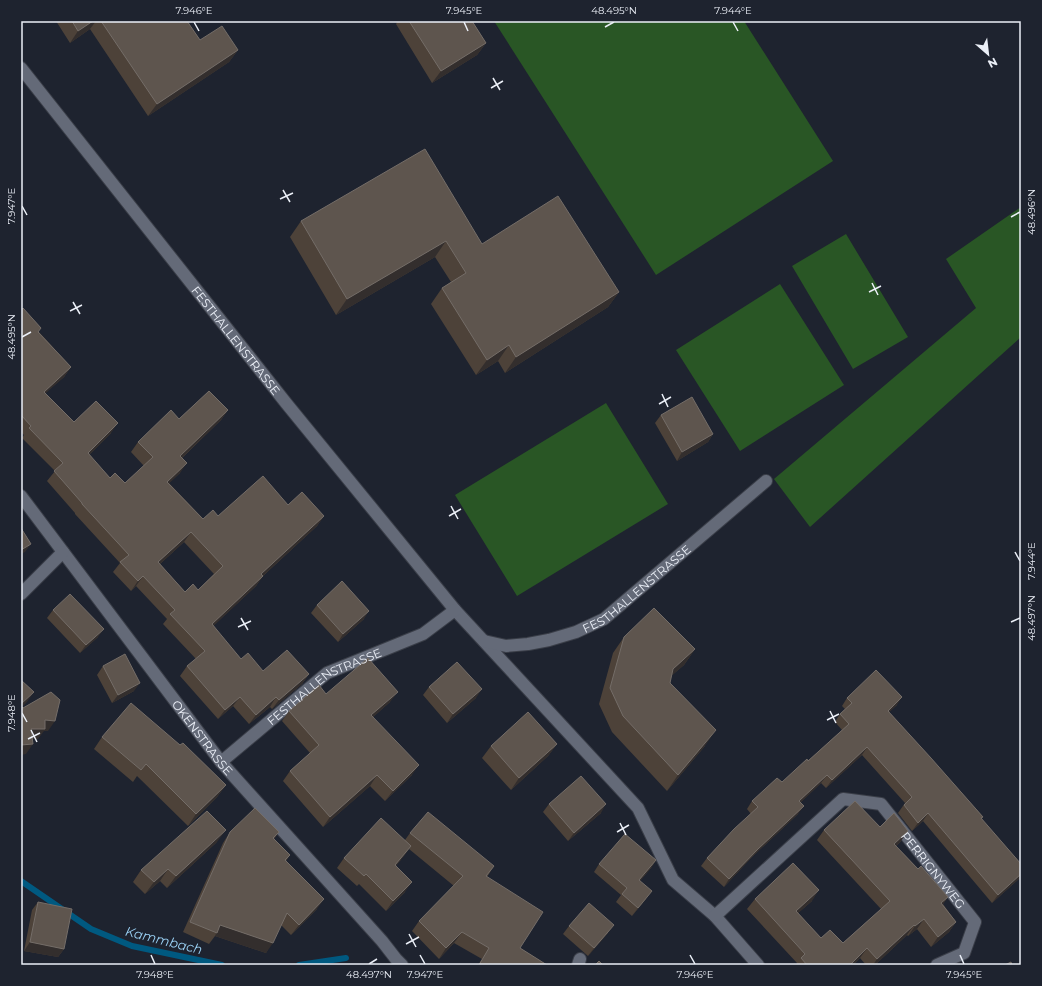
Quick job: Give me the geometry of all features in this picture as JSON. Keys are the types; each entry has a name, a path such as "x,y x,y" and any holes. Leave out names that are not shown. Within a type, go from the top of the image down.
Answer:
{"street":[{"name":"FESTHALLENSTRASSE","path":"21,68 286,403 455,610 638,808 673,880 715,916"},
{"name":"FESTHALLENSTRASSE","path":"484,641 506,646 528,644 549,640 576,632 604,619 766,481"},
{"name":"OKENSTRASSE","path":"21,496 221,762 382,941 396,963"},
{"path":"21,594 63,552"},
{"name":"FESTHALLENSTRASSE","path":"221,762 327,673 423,634 455,610"},
{"name":"PERRIGNYWEG","path":"715,916 843,799 881,804 975,922 964,952 937,965"},
{"path":"715,916 758,965"}],"green space":[{"path":"494,21 744,21 833,161 656,275"},
{"path":"1021,207 1021,337 810,527 774,479 976,308 946,259"},
{"path":"846,234 908,337 853,369 792,266"},
{"path":"780,284 844,385 740,451 676,350"},
{"path":"606,403 668,504 517,596 455,495"}],"building":[{"path":"72,21 93,21 78,31"},
{"path":"101,21 187,21 200,40 222,26 238,50 157,104"},
{"path":"409,21 472,21 486,43 441,71"},
{"path":"425,149 482,244 558,196 619,292 516,357 509,345 487,360 442,288 466,273 446,241 347,299 301,221"},
{"path":"23,308 41,328 38,332 71,367 44,392 74,422 96,401 118,423 88,453 110,478 115,473 125,483 153,457 138,442 171,410 179,419 209,391 228,410 180,456 187,463 167,482 203,519 213,510 218,516 263,476 288,505 302,492 324,516 261,574 263,576 212,624 241,659 248,653 263,671 287,650 309,674 279,700 276,697 256,715 240,697 225,710 187,666 205,651 170,614 175,610 143,576 138,581 120,562 129,555 54,471 63,463 29,428 31,426 21,415 21,310","holes":["191,532 223,566 198,590 193,584 185,592 158,562"]},
{"path":"692,397 713,434 682,452 661,415"},
{"path":"21,528 31,544 21,550"},
{"path":"342,581 369,611 343,634 317,605"},
{"path":"70,594 104,629 86,645 53,610"},
{"path":"654,608 695,649 673,669 670,683 716,730 678,775 623,716 610,688 624,637"},
{"path":"125,654 140,683 118,695 103,666"},
{"path":"368,658 398,692 371,715 419,765 393,791 377,775 330,817 290,771 319,745 289,711 319,685 326,694"},
{"path":"457,662 482,689 453,714 429,687"},
{"path":"876,670 902,697 888,711 983,817 981,818 1021,864 1021,874 998,895 928,813 918,823 904,805 912,797 867,747 832,780 827,775 799,801 804,806 758,849 729,879 707,858 734,829 758,807 752,801 777,778 782,782 849,724 840,714 852,703 847,698"},
{"path":"21,680 34,692 21,704"},
{"path":"51,692 60,700 55,721 45,720 45,729 31,729 33,744 21,745 21,706 23,708"},
{"path":"131,703 180,745 183,743 226,785 196,814 146,764 141,770 102,737"},
{"path":"528,712 557,744 519,778 491,746"},
{"path":"581,776 606,804 574,833 549,804"},
{"path":"855,801 880,827 894,813 908,831 894,844 918,869 921,866 948,897 941,903 956,922 938,937 924,919 915,926 914,925 877,959 867,948 850,965 807,965 801,958 805,954 755,899 793,863 819,890 796,911 821,938 830,930 843,943 890,901 824,830"},
{"path":"255,808 279,832 273,838 290,855 285,860 324,899 299,925 287,913 273,943 220,925 217,933 190,922 230,832"},
{"path":"207,811 226,830 176,876 168,869 154,882 141,870"},
{"path":"428,812 494,866 486,876 543,912 520,948 547,965 479,965 489,948 462,932 446,948 419,921 463,876 410,833"},
{"path":"381,818 411,846 395,865 412,882 393,901 366,874 364,876 344,858"},
{"path":"625,834 656,860 639,880 652,891 638,908 622,894 627,888 599,864"},
{"path":"38,902 72,909 64,949 30,942"},
{"path":"589,903 614,925 594,948 569,926"},
{"path":"599,961 603,965 595,965"},
{"path":"1011,962 1012,965 1005,965"}],"waterway":[{"name":"Kammbach","path":"21,881 91,929 132,946 222,965"},
{"name":"Kammbach","path":"299,965 346,958"}]}
